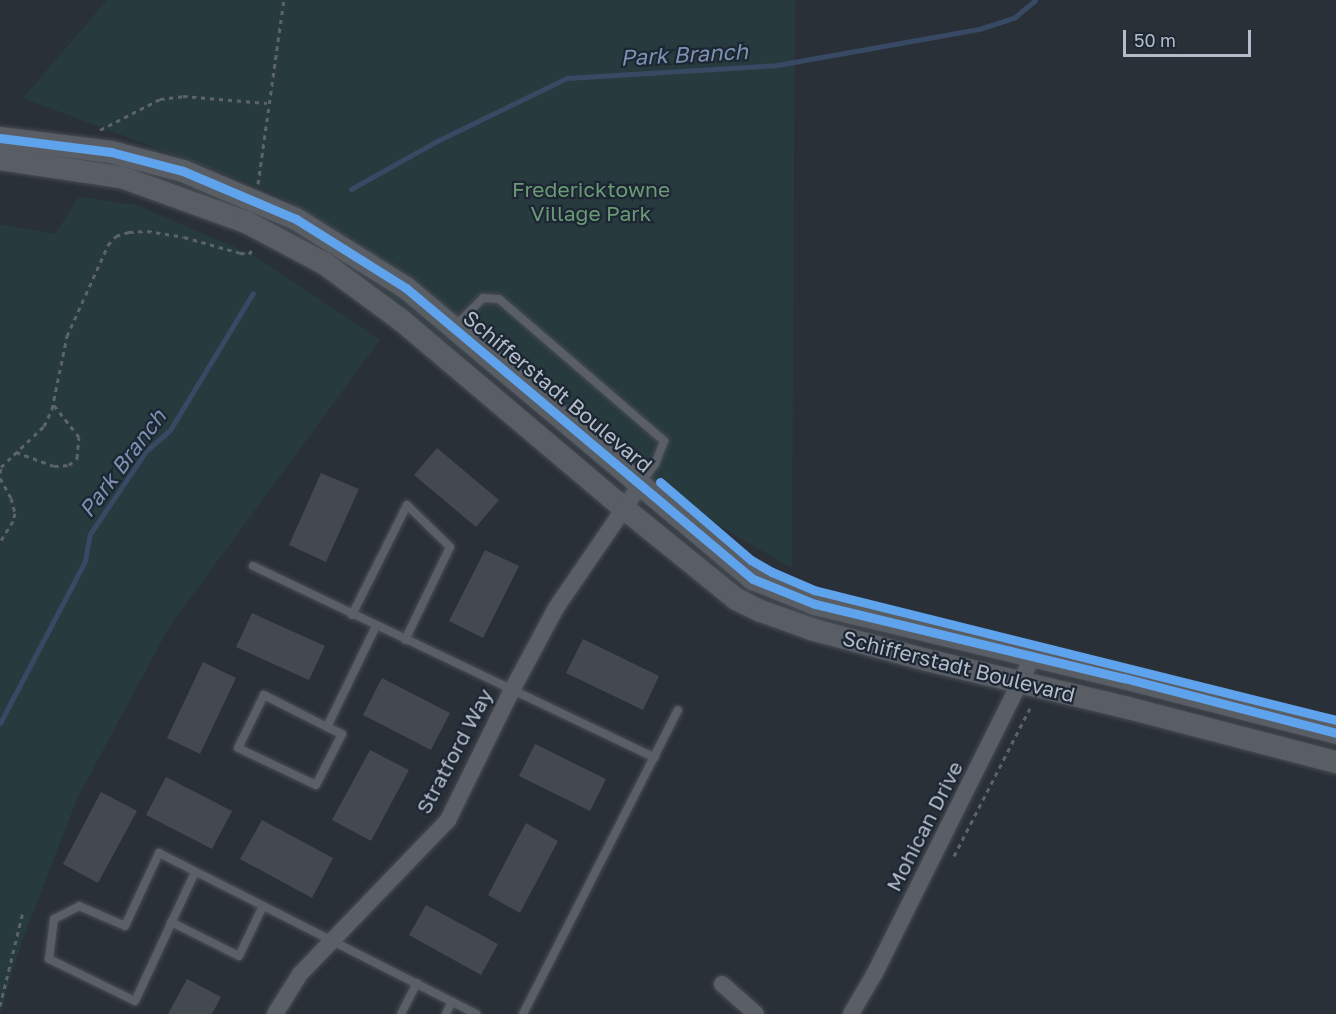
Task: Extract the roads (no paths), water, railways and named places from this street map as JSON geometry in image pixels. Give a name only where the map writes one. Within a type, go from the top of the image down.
[{"type":"main road","name":"Schifferstadt Boulevard","points":[[0,138],[111,152],[183,171],[296,219],[406,288],[753,579],[815,604],[1033,656],[1336,733]]},
{"type":"main road","name":"Schifferstadt Boulevard","points":[[0,159],[121,177],[246,222],[325,264],[401,320],[625,509],[736,599],[761,611],[814,630],[1336,762]]},
{"type":"street","name":"Stratford Way","points":[[275,1014],[300,974],[448,820],[511,692],[556,608],[641,484]]},
{"type":"street","name":"Mohican Drive","points":[[851,1014],[875,973],[1033,656]]},
{"type":"street","points":[[722,984],[756,1014]]},
{"type":"lane","points":[[453,327],[483,298],[499,299],[664,441],[655,464],[641,484]]},
{"type":"lane","points":[[352,615],[407,505],[450,547],[405,640]]},
{"type":"lane","points":[[253,566],[511,692],[655,758]]},
{"type":"lane","points":[[327,727],[376,626]]},
{"type":"lane","points":[[264,695],[327,727],[342,734],[316,784],[238,748],[264,695]]},
{"type":"lane","points":[[524,1014],[678,710]]},
{"type":"lane","points":[[195,872],[135,1001],[49,959],[54,919],[79,906],[125,926],[159,853],[477,1014]]},
{"type":"lane","points":[[171,922],[239,956],[263,906]]},
{"type":"lane","points":[[402,1014],[417,983]]},
{"type":"lane","points":[[446,1014],[452,1001]]},
{"type":"waterway","name":"Park Branch","points":[[351,189],[435,142],[567,78],[777,65],[979,29],[1015,17],[1035,0]]},
{"type":"waterway","name":"Park Branch","points":[[0,723],[85,561],[90,534],[146,451],[170,430],[253,293]]},
{"type":"park label","name":"Fredericktowne Village Park","points":[[591,201]]}]
